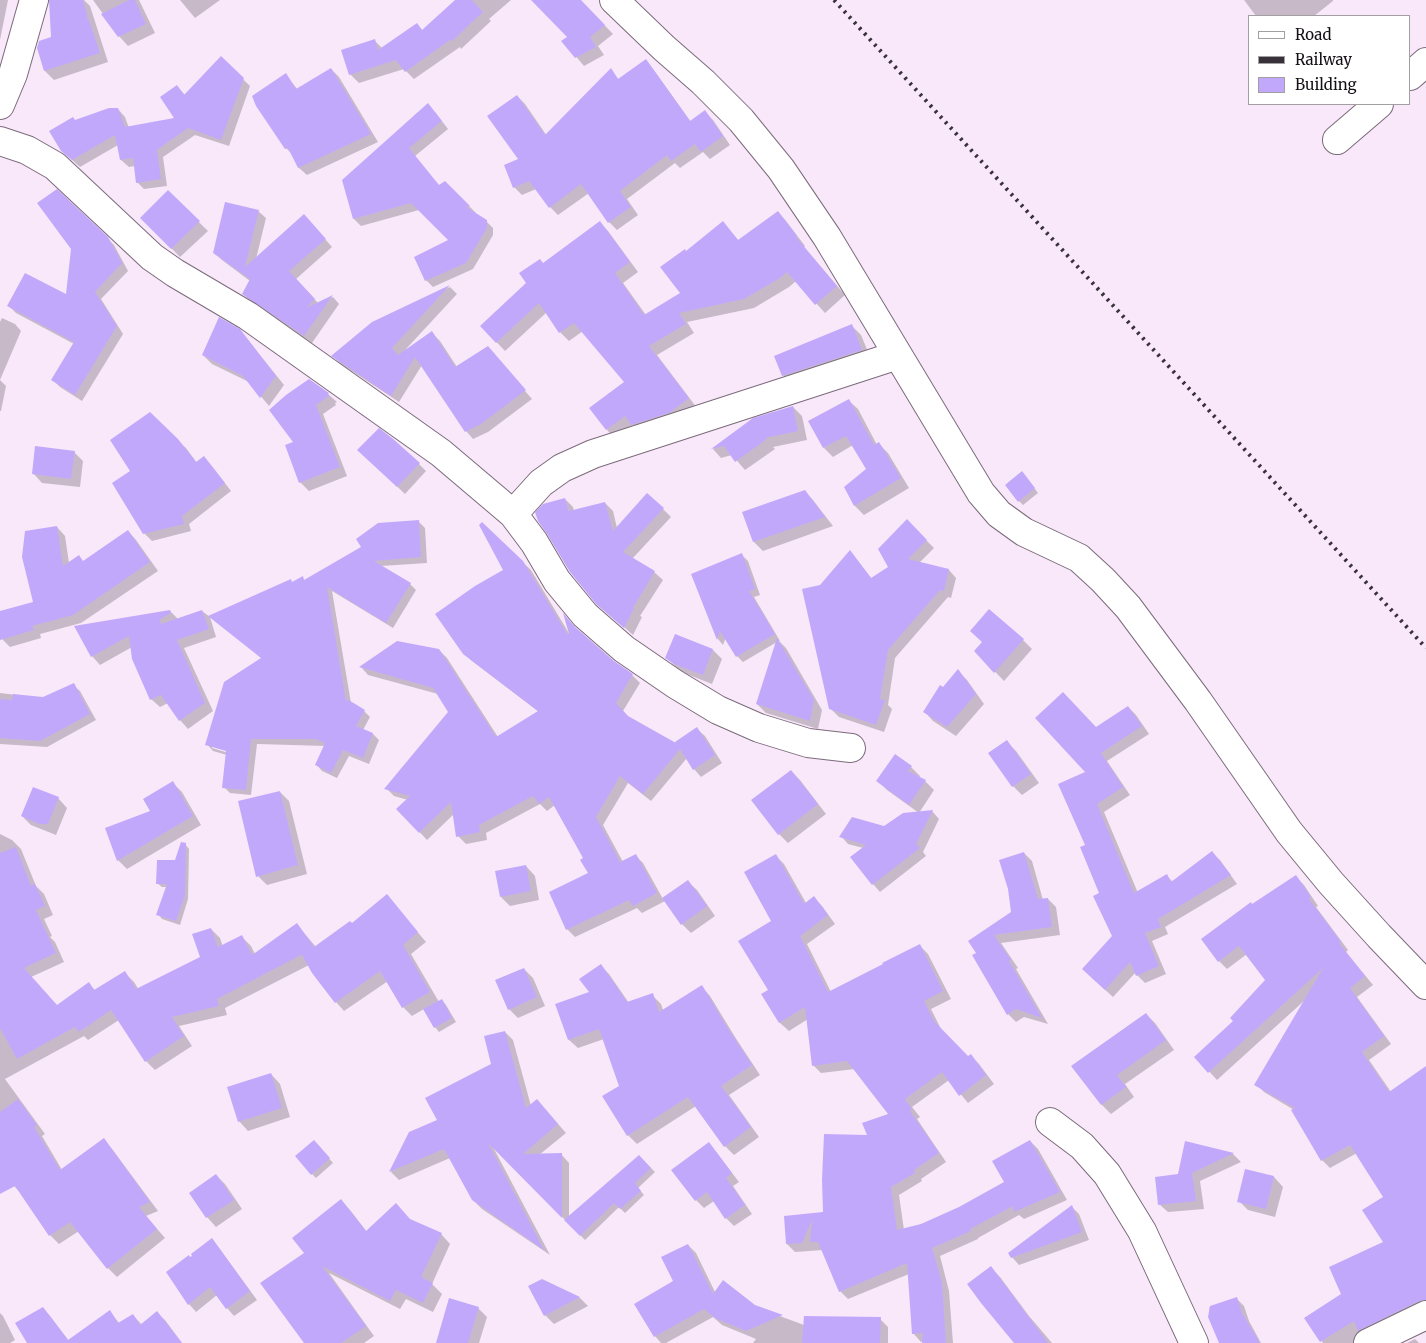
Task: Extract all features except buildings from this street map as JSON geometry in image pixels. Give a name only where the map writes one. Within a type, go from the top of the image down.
[{"type":"street","points":[[0,105],[13,74],[34,0]]},
{"type":"street","points":[[614,0],[735,113],[781,169],[827,237],[982,493],[999,514],[1024,532],[1079,558],[1128,607],[1198,701],[1289,832],[1355,910],[1426,985]]},
{"type":"street","points":[[1411,75],[1426,62]]},
{"type":"street","points":[[1337,140],[1378,105]]},
{"type":"street","points":[[0,141],[27,150],[55,166],[152,257],[175,273],[248,316],[441,453],[513,514],[534,542],[557,581],[586,615],[638,659],[718,710],[759,728],[808,743],[852,748]]},
{"type":"street","points":[[513,514],[541,483],[562,468],[593,454],[898,355]]},
{"type":"street","points":[[1050,1122],[1082,1146],[1107,1174],[1142,1231],[1194,1343]]},
{"type":"street","points":[[1368,1343],[1426,1315]]},
{"type":"railway","points":[[834,0],[1426,648]]}]
